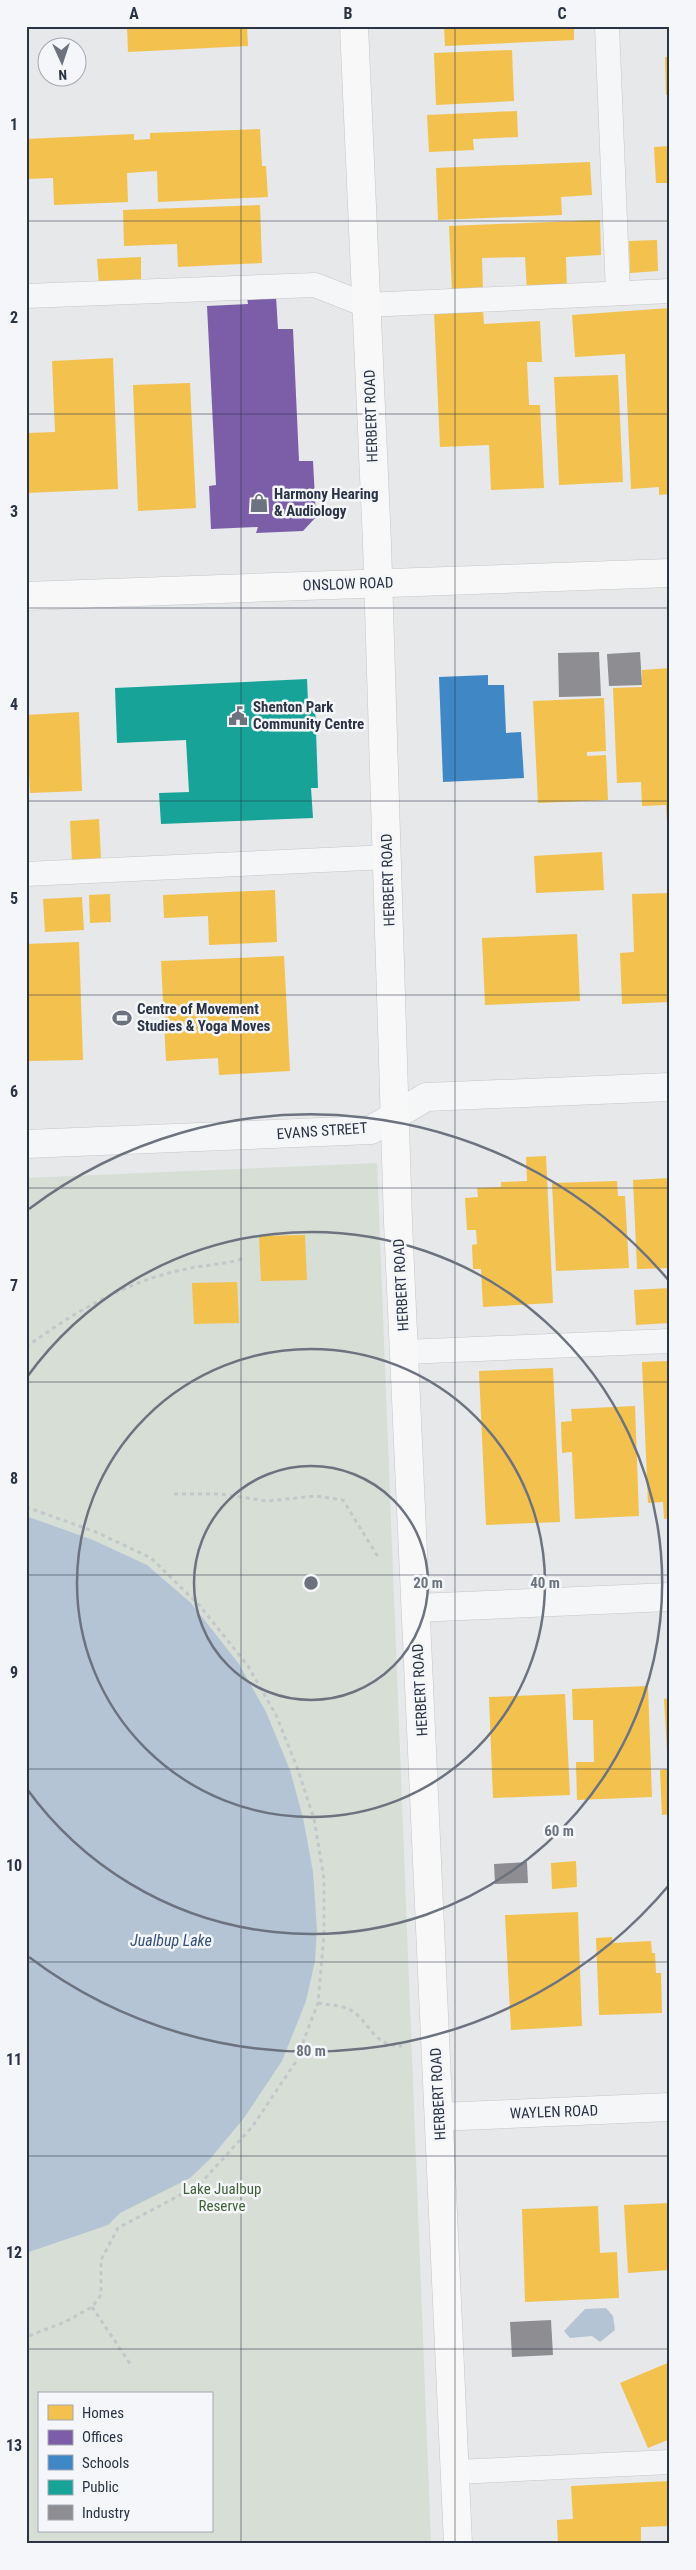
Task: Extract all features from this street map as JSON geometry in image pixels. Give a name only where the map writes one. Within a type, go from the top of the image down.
[{"type":"street","name":"HERBERT ROAD","points":[[354,26],[378,584],[398,1222],[458,2544]]},
{"type":"street","name":"ONSLOW ROAD","points":[[26,596],[670,573]]},
{"type":"street","name":"EVANS STREET","points":[[26,1144],[371,1130],[426,1097],[670,1087]]},
{"type":"street","points":[[416,1608],[670,1597]]},
{"type":"street","name":"WAYLEN ROAD","points":[[439,2117],[670,2107]]},
{"type":"lane","points":[[607,26],[618,293]]},
{"type":"lane","points":[[26,296],[315,285],[366,305],[670,291]]},
{"type":"lane","points":[[26,874],[388,857]]},
{"type":"lane","points":[[404,1352],[670,1340]]},
{"type":"lane","points":[[455,2472],[670,2462]]},
{"type":"path","points":[[26,1347],[70,1316],[130,1286],[181,1270],[229,1263],[245,1258]]},
{"type":"path","points":[[174,1494],[220,1494],[267,1501],[316,1496],[343,1500],[380,1560],[386,1559]]},
{"type":"path","points":[[26,1507],[96,1532],[151,1558],[200,1606],[248,1666],[276,1714],[297,1767],[314,1819],[324,1879],[324,1935],[318,2004],[295,2063],[252,2126],[199,2184],[118,2228],[101,2260],[100,2295],[92,2307],[65,2322],[26,2337]]},
{"type":"path","points":[[318,2004],[348,2008],[367,2026],[376,2039],[386,2044],[399,2046],[436,2044]]},
{"type":"path","points":[[92,2307],[131,2365]]},
{"type":"green space","name":"Lake Jualbup Reserve","points":[[377,1163],[431,2544],[26,2544],[26,1178]]},
{"type":"water","name":"Jualbup Lake","points":[[26,1516],[93,1540],[147,1565],[191,1603],[239,1664],[266,1712],[290,1770],[303,1818],[313,1872],[317,1930],[315,1961],[306,2001],[282,2061],[244,2118],[210,2159],[190,2178],[120,2213],[108,2225],[26,2253]]},
{"type":"water","points":[[606,2308],[613,2316],[615,2330],[600,2342],[592,2336],[570,2338],[564,2331],[585,2309]]},
{"type":"building: Homes","points":[[127,26],[247,26],[248,46],[128,52]]},
{"type":"building: Homes","points":[[444,26],[574,26],[574,40],[445,46]]},
{"type":"building: Homes","points":[[512,50],[514,101],[436,105],[434,53]]},
{"type":"building: Homes","points":[[665,57],[670,57],[670,94],[666,95]]},
{"type":"building: Homes","points":[[517,111],[518,137],[473,139],[474,150],[429,152],[427,115]]},
{"type":"building: Homes","points":[[260,129],[262,166],[266,166],[268,197],[158,202],[157,171],[127,173],[128,202],[54,205],[53,178],[26,179],[26,139],[134,134],[134,140],[150,139],[150,133]]},
{"type":"building: Homes","points":[[670,146],[670,183],[656,183],[654,147]]},
{"type":"building: Homes","points":[[590,162],[592,195],[561,197],[562,215],[438,220],[436,168]]},
{"type":"building: Homes","points":[[260,205],[262,263],[178,267],[177,244],[124,246],[123,210]]},
{"type":"building: Homes","points":[[600,220],[601,255],[566,257],[567,290],[527,291],[525,257],[482,258],[483,289],[452,291],[449,226]]},
{"type":"building: Homes","points":[[657,240],[658,271],[630,273],[629,241]]},
{"type":"building: Homes","points":[[141,257],[141,283],[99,285],[97,259]]},
{"type":"building: Homes","points":[[670,308],[670,494],[659,495],[659,487],[631,489],[625,354],[575,357],[572,315]]},
{"type":"building: Homes","points":[[483,309],[484,324],[540,321],[542,362],[527,362],[529,405],[540,405],[544,488],[491,490],[489,445],[440,447],[434,311]]},
{"type":"building: Homes","points":[[113,358],[118,489],[26,493],[26,433],[55,432],[52,361]]},
{"type":"building: Homes","points":[[618,375],[623,482],[559,485],[554,377]]},
{"type":"building: Homes","points":[[190,383],[196,508],[138,511],[133,385]]},
{"type":"building: Homes","points":[[670,668],[670,823],[667,823],[666,805],[642,806],[641,782],[617,783],[613,688],[642,687],[642,670]]},
{"type":"building: Homes","points":[[604,698],[606,751],[587,752],[587,756],[606,755],[608,800],[538,803],[533,701]]},
{"type":"building: Homes","points":[[79,712],[82,791],[30,793],[26,715]]},
{"type":"building: Homes","points":[[99,819],[101,859],[72,861],[70,821]]},
{"type":"building: Homes","points":[[602,852],[604,890],[536,893],[534,856]]},
{"type":"building: Homes","points":[[275,890],[277,942],[209,945],[208,916],[164,918],[163,895]]},
{"type":"building: Homes","points":[[670,893],[670,1002],[622,1004],[620,953],[634,952],[632,894]]},
{"type":"building: Homes","points":[[110,894],[111,922],[90,923],[89,895]]},
{"type":"building: Homes","points":[[82,897],[84,930],[45,932],[43,899]]},
{"type":"building: Homes","points":[[577,934],[580,1001],[485,1005],[482,938]]},
{"type":"building: Homes","points":[[79,942],[83,1060],[26,1061],[26,944]]},
{"type":"building: Homes","points":[[284,956],[290,1071],[219,1075],[218,1058],[166,1061],[161,961]]},
{"type":"building: Homes","points":[[546,1156],[553,1303],[483,1307],[481,1269],[473,1269],[472,1245],[477,1244],[476,1230],[467,1230],[465,1198],[478,1197],[477,1188],[501,1187],[501,1182],[527,1181],[526,1157]]},
{"type":"building: Homes","points":[[670,1178],[670,1268],[637,1269],[633,1180]]},
{"type":"building: Homes","points":[[617,1181],[618,1196],[625,1196],[629,1268],[556,1271],[552,1183]]},
{"type":"building: Homes","points":[[305,1235],[307,1280],[261,1281],[259,1236]]},
{"type":"building: Homes","points":[[237,1282],[239,1323],[194,1324],[192,1283]]},
{"type":"building: Homes","points":[[670,1288],[670,1323],[636,1325],[634,1290]]},
{"type":"building: Homes","points":[[670,1361],[670,1518],[664,1519],[663,1502],[648,1503],[642,1362]]},
{"type":"building: Homes","points":[[553,1368],[560,1522],[486,1525],[479,1371]]},
{"type":"building: Homes","points":[[635,1406],[639,1516],[575,1519],[572,1452],[562,1453],[561,1422],[572,1421],[571,1409]]},
{"type":"building: Homes","points":[[648,1686],[652,1797],[577,1800],[576,1762],[594,1762],[593,1720],[573,1720],[572,1689]]},
{"type":"building: Homes","points":[[565,1694],[570,1795],[493,1798],[489,1697]]},
{"type":"building: Homes","points":[[670,1698],[670,1814],[662,1815],[660,1770],[668,1769],[664,1699]]},
{"type":"building: Homes","points":[[576,1861],[577,1887],[552,1889],[551,1863]]},
{"type":"building: Homes","points":[[578,1912],[582,2026],[511,2030],[505,1915]]},
{"type":"building: Homes","points":[[612,1937],[612,1943],[651,1941],[652,1953],[655,1953],[656,1973],[661,1973],[662,2013],[599,2015],[596,1938]]},
{"type":"building: Homes","points":[[670,2203],[670,2270],[628,2273],[624,2205]]},
{"type":"building: Homes","points":[[598,2206],[600,2253],[617,2252],[619,2298],[525,2302],[522,2209]]},
{"type":"building: Homes","points":[[670,2362],[670,2439],[648,2448],[620,2383]]},
{"type":"building: Homes","points":[[670,2481],[670,2526],[641,2527],[641,2544],[558,2544],[557,2520],[573,2519],[571,2486]]},
{"type":"building: Offices","points":[[276,296],[278,329],[293,329],[299,461],[313,461],[316,517],[303,531],[256,533],[258,527],[211,529],[209,486],[216,485],[207,306],[248,304],[247,298]]},
{"type":"building: Schools","points":[[488,675],[488,685],[504,685],[506,733],[521,732],[524,778],[443,782],[439,677]]},
{"type":"building: Public","points":[[307,679],[308,702],[315,702],[318,788],[311,788],[313,818],[161,824],[159,793],[189,792],[186,740],[117,743],[115,688]]},
{"type":"building: Industry","points":[[599,652],[601,696],[559,697],[558,653]]},
{"type":"building: Industry","points":[[640,652],[642,685],[609,686],[607,654]]},
{"type":"building: Industry","points":[[527,1862],[528,1883],[495,1884],[494,1864]]},
{"type":"building: Industry","points":[[551,2320],[553,2355],[512,2357],[510,2322]]},
{"type":"place","name":"Harmony Hearing & Audiology","points":[[259,503]]},
{"type":"place","name":"Shenton Park Community Centre","points":[[238,716]]},
{"type":"place","name":"Centre of Movement Studies & Yoga Moves","points":[[122,1018]]}]
